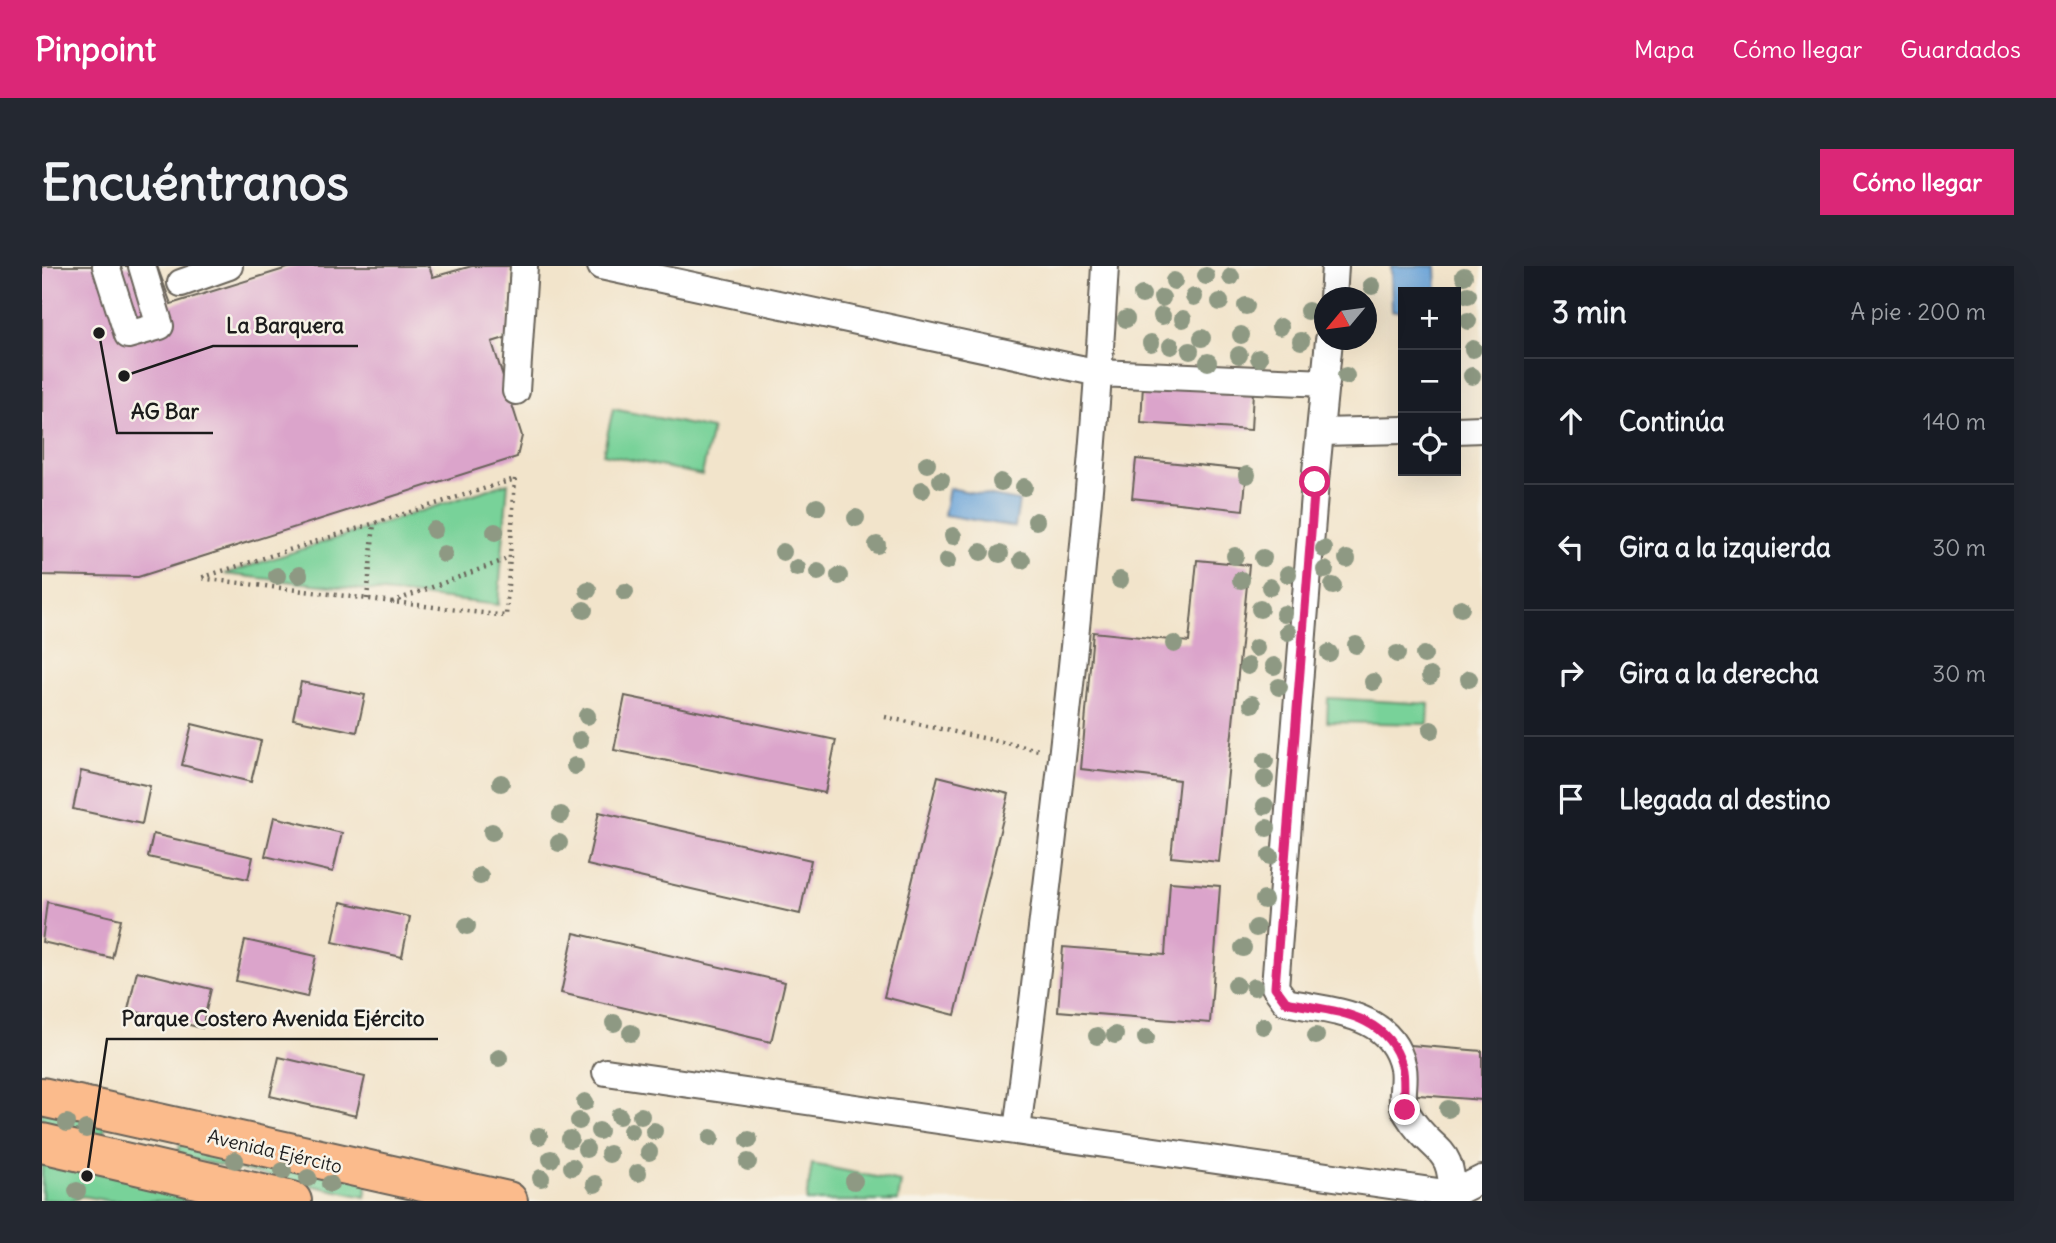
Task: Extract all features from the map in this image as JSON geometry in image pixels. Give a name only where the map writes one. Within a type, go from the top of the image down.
[{"type":"highway","name":"Avenida Ejército","points":[[42,1097],[405,1190],[508,1201]]},
{"type":"highway","points":[[133,1165],[144,1121]]},
{"type":"highway","points":[[42,1143],[292,1201]]},
{"type":"lane","points":[[106,266],[128,335],[160,326],[142,266]]},
{"type":"lane","points":[[181,283],[229,266]]},
{"type":"lane","points":[[516,391],[524,266]]},
{"type":"lane","points":[[601,266],[1099,373],[1326,383]]},
{"type":"lane","points":[[1017,1131],[1064,756],[1099,373],[1105,266]]},
{"type":"lane","points":[[1334,287],[1335,266]]},
{"type":"lane","points":[[1328,350],[1315,482],[1275,987],[1286,1002],[1352,1014],[1373,1024],[1390,1040],[1404,1069],[1405,1110],[1451,1166],[1452,1198]]},
{"type":"lane","points":[[1461,430],[1482,429]]},
{"type":"lane","points":[[1321,432],[1398,430]]},
{"type":"lane","points":[[606,1072],[1017,1131],[1452,1198],[1482,1179]]},
{"type":"path","points":[[515,479],[506,617],[200,578],[374,523],[515,479]]},
{"type":"path","points":[[367,599],[374,523]]},
{"type":"path","points":[[391,602],[510,558]]},
{"type":"path","points":[[885,717],[1064,756]]},
{"type":"green space","points":[[613,409],[712,429],[702,475],[603,454]]},
{"type":"green space","points":[[508,483],[498,605],[225,574]]},
{"type":"green space","points":[[1328,698],[1429,704],[1428,724],[1327,722]]},
{"type":"green space","points":[[42,1110],[106,1124],[101,1142],[42,1129]]},
{"type":"green space","points":[[181,1141],[368,1182],[365,1197],[177,1156]]},
{"type":"green space","points":[[42,1156],[243,1201],[110,1201],[81,1196],[71,1201],[42,1200]]},
{"type":"green space","points":[[812,1164],[901,1182],[898,1201],[806,1201]]},
{"type":"water","points":[[1391,266],[1436,266],[1437,287],[1398,287],[1398,311],[1392,311]]},
{"type":"water","points":[[949,488],[1019,501],[1015,527],[944,515]]},
{"type":"building","points":[[42,266],[157,266],[171,304],[294,266],[429,266],[433,277],[472,266],[510,266],[508,337],[492,342],[522,436],[517,457],[138,577],[42,575]]},
{"type":"building","points":[[1143,384],[1253,391],[1251,430],[1141,423]]},
{"type":"building","points":[[1136,459],[1247,470],[1243,510],[1132,498]]},
{"type":"building","points":[[1197,560],[1249,565],[1219,862],[1171,857],[1179,780],[1081,769],[1093,632],[1189,642]]},
{"type":"building","points":[[301,682],[365,695],[357,732],[293,719]]},
{"type":"building","points":[[625,696],[836,740],[825,793],[614,750]]},
{"type":"building","points":[[192,724],[261,741],[251,782],[182,765]]},
{"type":"building","points":[[81,771],[150,786],[142,824],[73,809]]},
{"type":"building","points":[[938,776],[1009,794],[955,1015],[884,997]]},
{"type":"building","points":[[599,812],[811,860],[800,914],[587,865]]},
{"type":"building","points":[[274,817],[342,833],[333,872],[265,856]]},
{"type":"building","points":[[153,834],[253,857],[248,879],[148,857]]},
{"type":"building","points":[[1170,882],[1220,886],[1210,1023],[1058,1011],[1063,947],[1165,955]]},
{"type":"building","points":[[47,902],[121,919],[112,958],[42,942]]},
{"type":"building","points":[[341,902],[410,917],[402,957],[333,942]]},
{"type":"building","points":[[574,933],[785,982],[771,1042],[561,993]]},
{"type":"building","points":[[245,940],[316,956],[307,997],[236,981]]},
{"type":"building","points":[[137,971],[211,989],[202,1028],[128,1010]]},
{"type":"building","points":[[1410,1045],[1482,1051],[1482,1100],[1406,1094]]},
{"type":"building","points":[[279,1057],[365,1077],[356,1116],[270,1096]]},
{"type":"place","name":"AG Bar","points":[[99,333]]},
{"type":"place","name":"La Barquera","points":[[124,376]]},
{"type":"place","name":"Parque Costero Avenida Ejército","points":[[87,1176]]},
{"type":"route","points":[[1315,482],[1275,987],[1280,998],[1286,1002],[1352,1014],[1379,1029],[1390,1040],[1404,1069],[1405,1110]]}]
